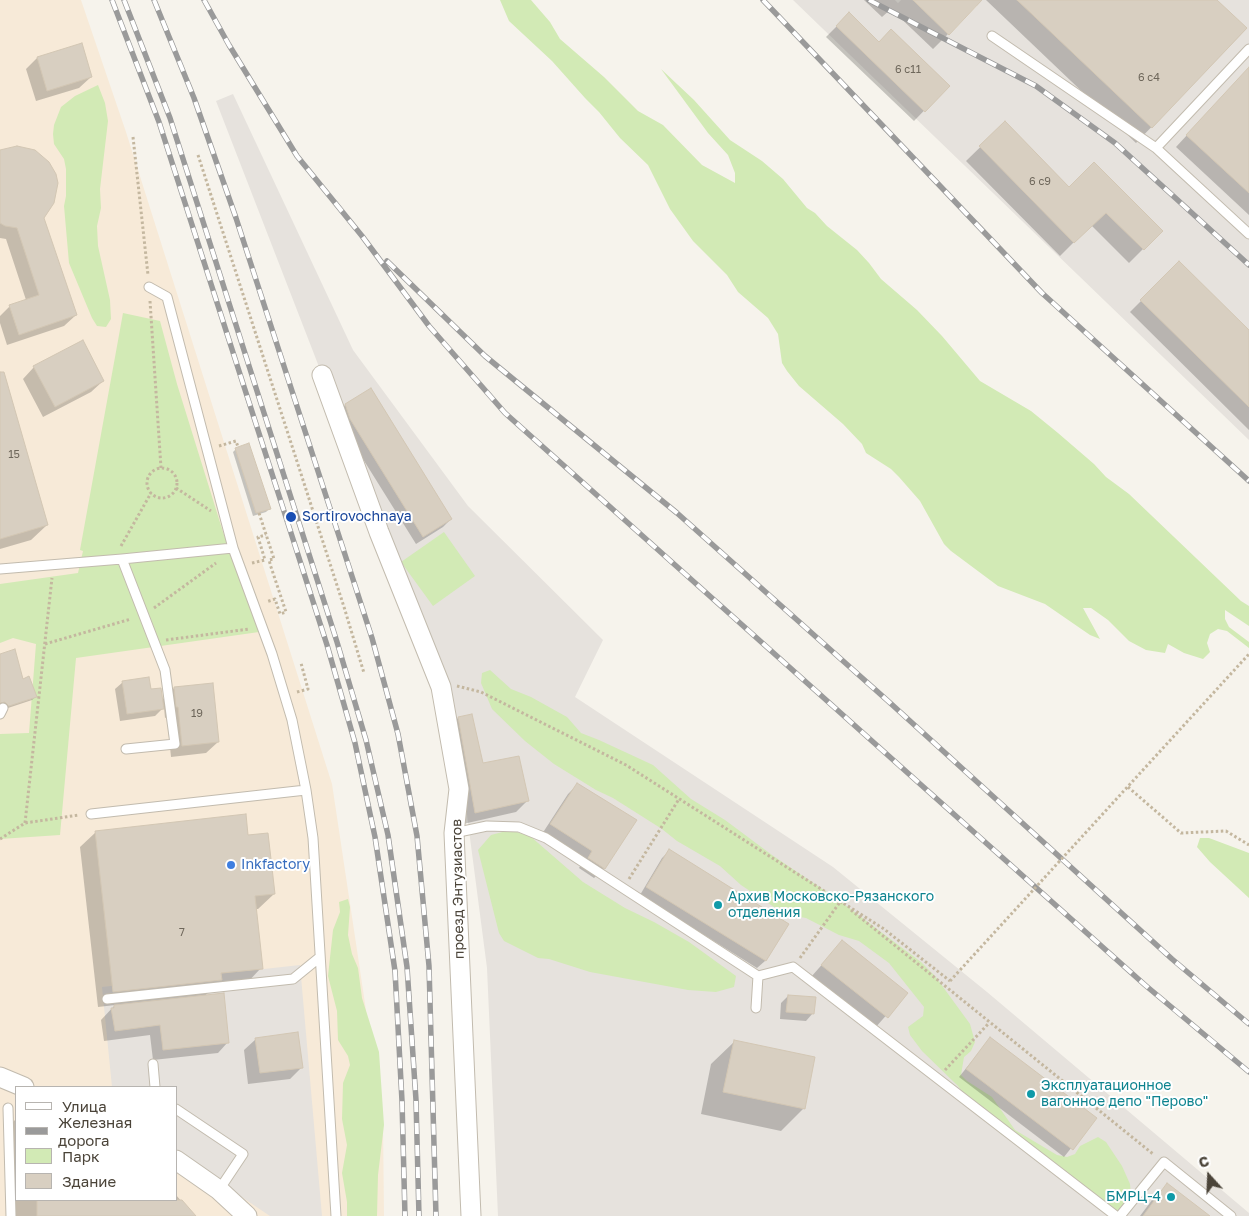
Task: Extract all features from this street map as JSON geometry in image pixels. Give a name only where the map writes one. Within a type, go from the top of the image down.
[{"type":"street","name":"проезд Энтузиастов","points":[[322,375],[379,532],[441,687],[459,789],[454,832],[471,1216]]},
{"type":"street","points":[[0,1077],[22,1086]]},
{"type":"street","points":[[178,1161],[219,1190],[247,1216]]},
{"type":"lane","points":[[992,36],[1156,148],[1249,234]]},
{"type":"lane","points":[[1156,148],[1249,49]]},
{"type":"lane","points":[[149,287],[167,297],[233,548],[272,654],[292,720],[306,790],[313,838],[336,1216]]},
{"type":"lane","points":[[0,569],[233,548]]},
{"type":"lane","points":[[118,559],[165,670],[175,744],[126,749]]},
{"type":"lane","points":[[91,814],[306,790]]},
{"type":"lane","points":[[454,832],[488,826],[519,827],[546,838],[758,976],[793,967],[1116,1216]]},
{"type":"lane","points":[[107,999],[292,978],[320,957]]},
{"type":"lane","points":[[756,1008],[758,976]]},
{"type":"lane","points":[[153,1064],[155,1086]]},
{"type":"lane","points":[[8,1108],[12,1216]]},
{"type":"lane","points":[[178,1110],[243,1154],[219,1190]]},
{"type":"lane","points":[[1120,1216],[1164,1162],[1231,1216]]},
{"type":"path","points":[[133,137],[149,287],[160,468]]},
{"type":"path","points":[[198,155],[364,672]]},
{"type":"path","points":[[223,445],[236,441],[238,447]]},
{"type":"path","points":[[160,468],[170,470],[176,478],[176,488],[169,496],[159,497],[151,493],[147,484],[149,475],[160,468]]},
{"type":"path","points":[[176,488],[226,522]]},
{"type":"path","points":[[118,559],[151,493]]},
{"type":"path","points":[[259,513],[274,559],[269,560],[286,612]]},
{"type":"path","points":[[265,560],[258,537],[266,535]]},
{"type":"path","points":[[45,644],[143,616],[228,554],[233,548]]},
{"type":"path","points":[[24,823],[53,564]]},
{"type":"path","points":[[153,642],[262,628]]},
{"type":"path","points":[[441,687],[453,685],[481,692],[626,765],[884,929],[950,981],[1249,654]]},
{"type":"path","points":[[301,663],[308,689]]},
{"type":"path","points":[[1128,787],[1182,833],[1226,831],[1249,845]]},
{"type":"path","points":[[623,888],[679,799]]},
{"type":"path","points":[[0,839],[24,823],[91,814]]},
{"type":"path","points":[[793,967],[840,902]]},
{"type":"path","points":[[840,902],[1164,1162]]},
{"type":"path","points":[[938,1079],[989,1023]]},
{"type":"shaded area","points":[[0,0],[81,0],[126,132],[332,784],[383,1123],[384,1216],[0,1216]]},
{"type":"shaded area","points":[[793,0],[895,0],[898,3],[901,0],[913,0],[949,35],[977,6],[971,0],[1249,0],[1249,440]]},
{"type":"shaded area","points":[[233,94],[353,350],[468,506],[603,640],[575,697],[833,867],[987,992],[1249,1213],[1249,1216],[498,1216],[487,968],[464,792],[445,692],[216,101]]},
{"type":"shaded area","points":[[300,965],[322,1216],[270,1216],[178,1154],[178,1086],[112,1086],[102,987]]},
{"type":"green space","points":[[500,0],[531,0],[550,22],[560,39],[604,77],[638,111],[663,125],[702,165],[735,183],[735,173],[728,155],[708,133],[661,69],[694,100],[730,140],[762,161],[783,179],[807,208],[857,250],[881,279],[917,310],[942,336],[980,381],[1031,411],[1058,433],[1106,477],[1129,494],[1241,601],[1249,606],[1249,626],[1225,610],[1225,619],[1229,627],[1249,642],[1249,648],[1227,631],[1218,629],[1210,634],[1207,643],[1210,652],[1203,659],[1184,653],[1168,644],[1165,653],[1146,650],[1129,641],[1108,620],[1091,608],[1083,608],[1100,639],[1090,635],[1045,604],[998,586],[951,551],[944,544],[920,501],[899,477],[891,469],[866,453],[862,444],[843,424],[799,386],[782,363],[778,334],[768,318],[738,292],[727,275],[693,241],[670,209],[648,165],[620,138],[552,61],[509,21]]},
{"type":"green space","points":[[98,85],[105,103],[108,121],[100,189],[101,208],[97,226],[98,246],[110,300],[111,319],[106,327],[97,326],[92,318],[69,263],[64,206],[66,169],[64,159],[54,144],[53,134],[54,125],[61,107],[75,96]]},
{"type":"green space","points":[[123,313],[160,321],[177,384],[223,532],[259,632],[76,658],[60,835],[0,839],[0,734],[29,733],[36,644],[13,638],[0,643],[0,584],[78,573],[83,551],[80,550]]},
{"type":"green space","points":[[444,532],[475,576],[433,606],[401,562]]},
{"type":"green space","points":[[490,670],[511,689],[531,697],[567,717],[581,733],[653,765],[691,799],[725,820],[772,855],[837,899],[921,962],[935,976],[970,1024],[975,1042],[971,1051],[964,1057],[961,1075],[992,1097],[1015,1130],[1057,1155],[1067,1157],[1075,1154],[1080,1146],[1098,1137],[1106,1142],[1122,1166],[1130,1184],[1131,1194],[1129,1203],[1123,1210],[1114,1214],[1089,1201],[1039,1159],[1001,1134],[969,1101],[958,1086],[922,1051],[910,1035],[908,1027],[923,1016],[924,1007],[889,963],[859,941],[839,935],[806,918],[788,915],[780,911],[741,885],[720,866],[677,841],[662,829],[613,798],[596,790],[554,764],[525,741],[492,709],[481,683],[482,673]]},
{"type":"green space","points":[[510,830],[530,836],[583,882],[625,908],[689,942],[736,976],[734,987],[716,992],[688,990],[590,972],[549,959],[538,958],[504,941],[499,933],[478,850],[491,835]]},
{"type":"green space","points":[[1200,838],[1209,838],[1249,853],[1249,898],[1210,862],[1197,847]]},
{"type":"green space","points":[[348,899],[350,907],[348,935],[352,954],[358,968],[362,998],[379,1052],[384,1125],[378,1175],[377,1216],[347,1216],[347,1202],[342,1173],[347,1145],[342,1119],[343,1083],[350,1065],[348,1056],[338,1040],[337,1011],[328,976],[333,930],[340,912],[339,902]]},
{"type":"building","points":[[913,0],[982,0],[949,35]]},
{"type":"building","points":[[1017,0],[1217,0],[1247,28],[1152,128]]},
{"type":"building","points":[[849,12],[879,42],[891,29],[950,86],[925,112],[836,26]]},
{"type":"building","points":[[82,43],[92,77],[47,91],[37,57]]},
{"type":"building","points":[[1249,67],[1249,193],[1186,135]]},
{"type":"building","points":[[1005,121],[1069,187],[1094,162],[1163,231],[1144,250],[1106,213],[1074,243],[979,146]]},
{"type":"building","points":[[17,146],[35,150],[49,162],[56,174],[58,183],[54,203],[44,218],[77,315],[19,335],[9,305],[39,295],[17,228],[0,223],[0,150]]},
{"type":"building","points":[[1179,261],[1249,330],[1249,407],[1140,300]]},
{"type":"building","points":[[83,340],[104,381],[55,407],[33,366]]},
{"type":"building","points":[[0,372],[4,372],[48,525],[0,539]]},
{"type":"building","points":[[371,388],[452,519],[423,537],[350,419],[345,404]]},
{"type":"building","points":[[249,443],[271,509],[256,513],[235,448]]},
{"type":"building","points":[[15,649],[23,679],[29,676],[37,697],[9,706],[5,702],[0,703],[0,654]]},
{"type":"building","points":[[149,677],[151,689],[161,688],[164,709],[127,714],[122,681]]},
{"type":"building","points":[[213,683],[219,742],[182,746],[174,687]]},
{"type":"building","points":[[472,714],[483,763],[519,756],[529,801],[475,813],[458,717]]},
{"type":"building","points":[[577,783],[637,820],[605,869],[588,858],[592,851],[550,824]]},
{"type":"building","points":[[246,814],[248,835],[268,833],[275,894],[255,896],[263,969],[221,973],[222,980],[113,992],[95,831]]},
{"type":"building","name":"Архив Московско-Рязанского отделения","points":[[669,849],[789,924],[766,961],[646,887]]},
{"type":"building","points":[[842,940],[908,993],[888,1018],[821,965]]},
{"type":"building","points":[[224,993],[229,1043],[163,1050],[160,1025],[115,1031],[111,1008],[114,1008],[114,1005]]},
{"type":"building","points":[[788,995],[816,997],[814,1014],[786,1012]]},
{"type":"building","points":[[298,1032],[303,1068],[260,1073],[255,1038]]},
{"type":"building","name":"Эксплуатационное вагонное депо \"Перово\"","points":[[990,1037],[1097,1118],[1073,1150],[966,1069]]},
{"type":"building","points":[[734,1040],[815,1057],[805,1109],[723,1092]]},
{"type":"building","name":"БМРЦ-4","points":[[1167,1183],[1210,1216],[1143,1216]]},
{"type":"building","points":[[182,1200],[196,1216],[37,1216],[37,1201]]},
{"type":"railway","points":[[112,0],[159,122],[327,645],[355,743],[375,837],[395,971],[402,1101],[405,1216]]},
{"type":"railway","points":[[124,0],[170,118],[337,642],[366,740],[388,835],[407,967],[416,1100],[419,1216]]},
{"type":"railway","points":[[154,0],[194,98],[236,218],[372,638],[398,734],[417,836],[429,966],[436,1216]]},
{"type":"railway","points":[[204,0],[229,45],[297,156],[362,236],[429,326],[505,413],[1145,985],[1249,1072]]},
{"type":"railway","points":[[763,0],[1042,293],[1249,481]]},
{"type":"railway","points":[[869,0],[1036,86],[1115,143],[1249,265]]},
{"type":"railway","points":[[387,261],[485,356],[677,513],[888,701],[1172,959],[1249,1024]]},
{"type":"place","name":"Sortirovochnaya","points":[[291,517]]},
{"type":"place","name":"Inkfactory","points":[[231,865]]},
{"type":"place","name":"Архив Московско-Рязанского отделения","points":[[718,905]]},
{"type":"place","name":"Эксплуатационное вагонное депо \"Перово\"","points":[[1031,1094]]},
{"type":"place","name":"БМРЦ-4","points":[[1171,1197]]}]
